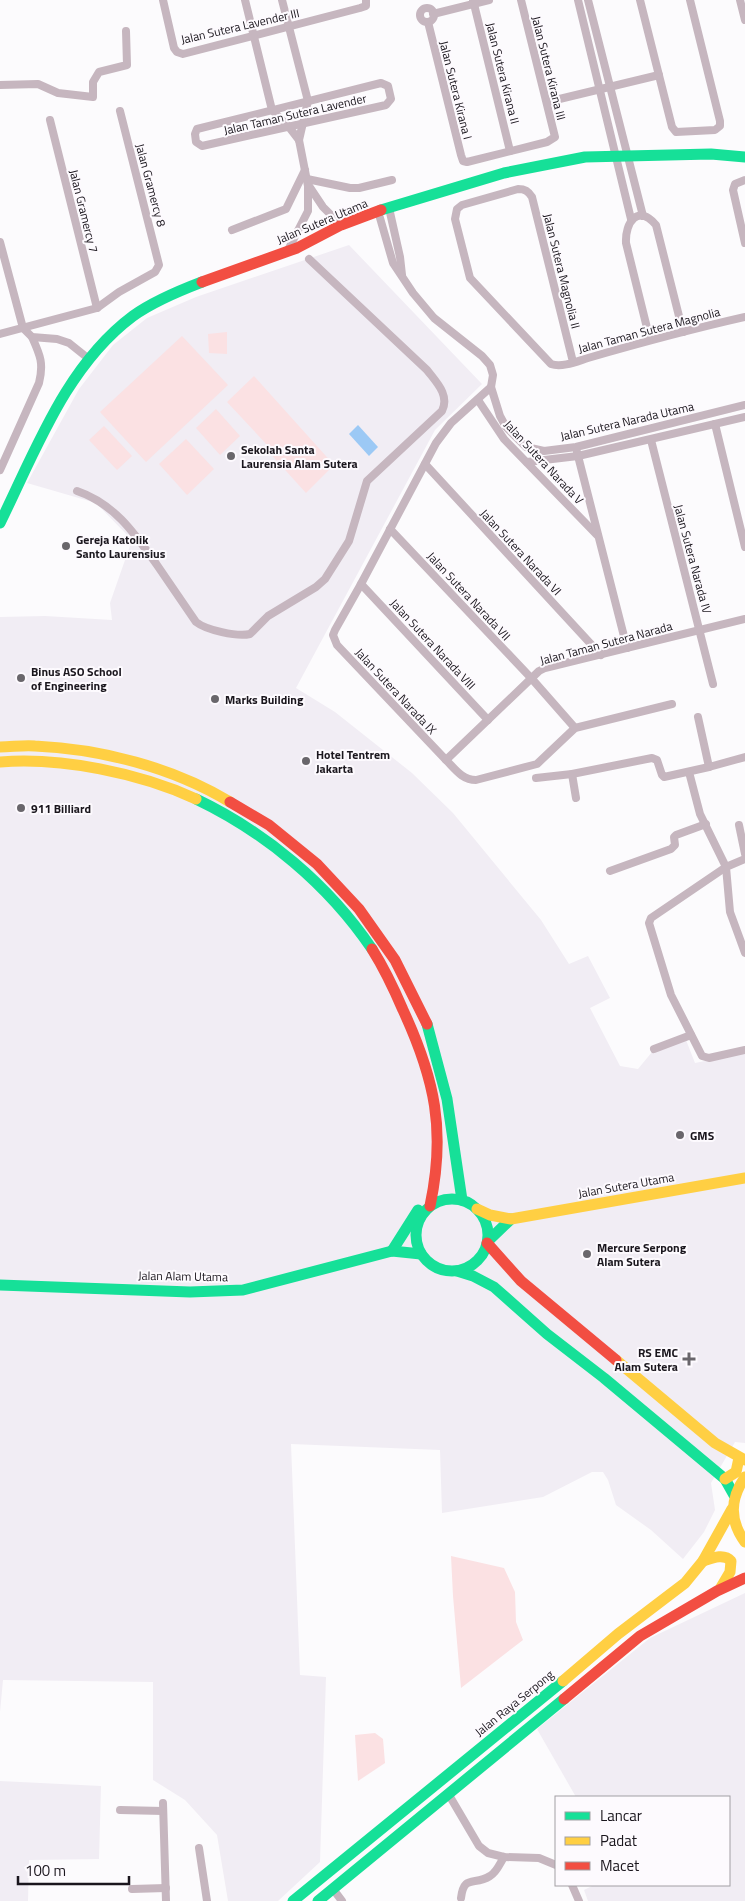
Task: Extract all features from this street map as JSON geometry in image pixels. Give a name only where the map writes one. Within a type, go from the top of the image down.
[{"type":"main road","name":"Jalan Sutera Utama","points":[[0,523],[62,396],[98,347],[134,315],[182,290],[238,268],[287,252],[341,225],[504,173],[585,157],[711,154],[745,157]]},
{"type":"main road","points":[[0,747],[40,746],[92,752],[131,760],[166,771],[198,784],[250,812],[286,836],[334,879],[362,911],[392,953],[425,1016],[440,1064],[448,1104],[462,1200]]},
{"type":"main road","points":[[0,762],[70,763],[158,785],[198,799],[235,819],[257,834],[316,883],[346,915],[370,946],[386,973],[423,1053],[433,1088],[440,1155],[430,1206]]},
{"type":"main road","name":"Jalan Sutera Utama","points":[[477,1209],[490,1215],[511,1219],[745,1178]]},
{"type":"main road","points":[[392,1251],[436,1182]]},
{"type":"main road","points":[[511,1219],[488,1242],[484,1253],[477,1262],[468,1268],[458,1271],[447,1271],[437,1268],[421,1254],[417,1244],[417,1228],[423,1213],[440,1200],[451,1198],[462,1200],[477,1209],[486,1224],[488,1242],[521,1281],[715,1443],[742,1459],[737,1472],[725,1479]]},
{"type":"main road","name":"Jalan Alam Utama","points":[[0,1285],[190,1292],[243,1290],[392,1251],[421,1254]]},
{"type":"main road","points":[[458,1271],[473,1276],[494,1287],[547,1334],[604,1378],[725,1479],[734,1495]]},
{"type":"main road","points":[[745,1477],[734,1495],[732,1509],[733,1523],[739,1536],[745,1542]]},
{"type":"main road","name":"Jalan Raya Serpong","points":[[293,1901],[556,1687],[624,1629],[685,1583],[703,1561],[732,1509]]},
{"type":"main road","points":[[703,1561],[719,1556],[730,1559],[732,1570],[720,1589]]},
{"type":"main road","points":[[318,1901],[640,1636],[720,1589],[745,1578]]},
{"type":"street","name":"Jalan Sutera Lavender III","points":[[162,0],[174,48],[177,52],[183,54],[289,27],[366,3]]},
{"type":"street","points":[[245,0],[272,110],[299,140],[307,178],[308,211],[287,252]]},
{"type":"street","points":[[282,0],[308,101],[299,140]]},
{"type":"street","points":[[423,0],[425,8]]},
{"type":"street","points":[[434,14],[473,2],[489,0]]},
{"type":"street","name":"Jalan Sutera Kirana III","points":[[510,151],[552,140],[555,137],[520,0]]},
{"type":"street","points":[[578,0],[600,89],[643,216]]},
{"type":"street","points":[[588,0],[610,87],[622,156],[631,219],[627,226],[626,243],[650,340]]},
{"type":"street","points":[[640,0],[672,127],[676,132],[715,130],[719,127],[720,121],[690,0]]},
{"type":"street","points":[[740,0],[745,20]]},
{"type":"street","name":"Jalan Sutera Kirana II","points":[[473,2],[510,151]]},
{"type":"street","points":[[425,8],[432,10],[434,14]]},
{"type":"street","points":[[425,8],[421,12],[421,18],[428,22],[433,19],[434,14]]},
{"type":"street","name":"Jalan Sutera Kirana I","points":[[428,22],[464,162],[510,151]]},
{"type":"street","points":[[0,85],[38,84],[58,93],[92,97],[93,82],[99,72],[127,65],[126,31]]},
{"type":"street","points":[[546,102],[659,75]]},
{"type":"street","name":"Jalan Taman Sutera Lavender","points":[[272,110],[197,130],[195,134],[196,142],[202,146],[303,124],[386,105],[391,99],[388,86],[380,83],[308,101]]},
{"type":"street","points":[[272,110],[308,101]]},
{"type":"street","name":"Jalan Gramercy 8","points":[[97,308],[119,292],[155,272],[159,265],[120,111]]},
{"type":"street","name":"Jalan Gramercy 7","points":[[50,120],[97,308]]},
{"type":"street","points":[[307,178],[350,188],[359,188],[392,180]]},
{"type":"street","points":[[307,178],[323,207],[341,225]]},
{"type":"street","points":[[232,230],[286,209],[307,178]]},
{"type":"street","points":[[745,180],[738,182],[733,187],[745,243]]},
{"type":"street","name":"Jalan Sutera Magnolia II","points":[[559,366],[551,364],[470,278],[455,219],[457,209],[524,189],[532,197],[573,362]]},
{"type":"street","name":"Jalan Sutera Narada Utama","points":[[384,210],[391,258],[412,293],[434,318],[486,361],[493,375],[491,387],[500,416],[506,428],[526,448],[544,451],[576,447],[745,405]]},
{"type":"street","points":[[631,219],[643,216],[651,219],[656,225],[684,332]]},
{"type":"street","points":[[0,242],[19,317],[23,328],[32,337],[41,358],[42,370],[39,383],[0,470]]},
{"type":"street","points":[[77,491],[98,500],[120,517],[134,533],[196,622],[205,627],[224,632],[250,634],[268,616],[320,584],[349,541],[367,481],[442,412],[445,402],[443,392],[427,370],[310,259]]},
{"type":"street","points":[[0,334],[97,308]]},
{"type":"street","name":"Jalan Taman Sutera Magnolia","points":[[559,366],[650,340],[745,317]]},
{"type":"street","points":[[32,337],[57,339],[69,343],[90,359]]},
{"type":"street","points":[[361,584],[443,432],[450,423],[491,387]]},
{"type":"street","name":"Jalan Sutera Narada V","points":[[478,400],[497,430],[598,536]]},
{"type":"street","name":"Jalan Sutera Narada Utama","points":[[527,462],[578,456],[745,417]]},
{"type":"street","points":[[715,424],[745,548]]},
{"type":"street","name":"Jalan Sutera Narada IV","points":[[651,440],[713,684]]},
{"type":"street","name":"Jalan Sutera Narada V","points":[[576,447],[627,648]]},
{"type":"street","name":"Jalan Sutera Narada VI","points":[[425,464],[601,655]]},
{"type":"street","name":"Jalan Sutera Narada VII","points":[[390,529],[532,679],[575,728]]},
{"type":"street","name":"Jalan Sutera Narada IX","points":[[361,584],[333,635],[337,645],[446,760],[468,780],[476,780],[530,767],[542,761],[575,728]]},
{"type":"street","name":"Jalan Sutera Narada VIII","points":[[361,584],[488,720]]},
{"type":"street","name":"Jalan Taman Sutera Narada","points":[[446,760],[545,668],[745,618]]},
{"type":"street","points":[[575,728],[672,704]]},
{"type":"street","points":[[698,717],[709,767]]},
{"type":"street","points":[[536,778],[572,774],[652,758],[657,760],[664,777],[745,757]]},
{"type":"street","points":[[689,772],[698,806],[726,867],[730,912],[745,954]]},
{"type":"street","points":[[572,774],[576,798]]},
{"type":"street","points":[[610,871],[671,849],[676,835],[706,824]]},
{"type":"street","points":[[739,825],[745,854]]},
{"type":"street","points":[[745,860],[726,867],[651,918],[648,923],[671,995],[702,1056],[708,1058],[745,1050]]},
{"type":"street","points":[[654,1049],[691,1035]]},
{"type":"street","points":[[449,1795],[479,1846],[488,1852],[504,1857],[539,1858],[555,1865]]},
{"type":"street","points":[[120,1810],[163,1807],[166,1901]]},
{"type":"street","points":[[199,1848],[207,1901]]},
{"type":"street","points":[[462,1898],[463,1887],[466,1884],[492,1875],[504,1857]]},
{"type":"street","points":[[572,1886],[578,1901]]},
{"type":"street","points":[[132,1889],[166,1888]]},
{"type":"street","points":[[333,1889],[342,1901]]},
{"type":"shaded area","points":[[349,245],[482,384],[435,430],[296,688],[335,712],[412,773],[453,813],[541,920],[569,964],[588,956],[610,998],[590,1008],[620,1066],[638,1069],[652,1052],[686,1040],[695,1063],[745,1053],[745,1443],[735,1442],[711,1483],[715,1510],[704,1532],[683,1559],[651,1530],[616,1505],[608,1480],[603,1472],[592,1472],[543,1497],[442,1513],[440,1450],[291,1444],[300,1675],[326,1677],[320,1862],[278,1901],[228,1901],[217,1835],[185,1800],[153,1780],[153,1682],[3,1680],[0,1712],[0,617],[45,616],[112,620],[110,603],[132,540],[96,503],[27,483],[79,389],[113,345],[147,318],[196,297]]},
{"type":"shaded area","points":[[227,332],[227,354],[209,353],[208,334]]},
{"type":"shaded area","points":[[182,336],[228,385],[146,462],[100,412]]},
{"type":"shaded area","points":[[254,376],[334,465],[306,493],[267,450],[269,447],[227,402]]},
{"type":"shaded area","points":[[216,409],[240,436],[220,455],[196,428]]},
{"type":"shaded area","points":[[104,426],[132,456],[117,470],[89,440]]},
{"type":"shaded area","points":[[186,439],[214,469],[187,495],[159,464]]},
{"type":"shaded area","points":[[451,1556],[504,1568],[515,1592],[516,1622],[523,1640],[461,1688],[453,1596]]},
{"type":"shaded area","points":[[745,1593],[745,1901],[588,1901],[584,1890],[592,1886],[730,1886],[730,1796],[575,1796],[537,1729],[650,1638]]},
{"type":"shaded area","points":[[375,1733],[383,1739],[385,1763],[358,1781],[355,1735]]},
{"type":"shaded area","points":[[0,1781],[101,1786],[99,1859],[29,1860],[28,1901],[0,1901]]},
{"type":"water","points":[[358,425],[378,447],[369,456],[349,434]]},
{"type":"traffic: fast","points":[[381,210],[504,173],[585,157],[711,154],[745,157]]},
{"type":"traffic: fast","points":[[0,523],[55,411],[89,359],[110,336],[140,311],[202,282]]},
{"type":"traffic: fast","points":[[196,799],[246,827],[293,862],[336,903],[372,949]]},
{"type":"traffic: fast","points":[[427,1024],[447,1099],[462,1200]]},
{"type":"traffic: fast","points":[[452,1199],[472,1205],[482,1215],[488,1235],[482,1255],[472,1265],[452,1271],[432,1265],[422,1255],[416,1235],[422,1215],[432,1205],[452,1199]]},
{"type":"traffic: fast","points":[[392,1251],[418,1210]]},
{"type":"traffic: fast","points":[[488,1241],[511,1219]]},
{"type":"traffic: fast","points":[[0,1285],[190,1292],[243,1290],[392,1251],[421,1254]]},
{"type":"traffic: fast","points":[[457,1271],[473,1276],[494,1287],[547,1334],[604,1378],[725,1479],[734,1495]]},
{"type":"traffic: fast","points":[[293,1901],[563,1681]]},
{"type":"traffic: fast","points":[[318,1901],[564,1699]]},
{"type":"traffic: slow","points":[[0,747],[31,746],[60,748],[85,751],[136,762],[184,779],[230,802]]},
{"type":"traffic: slow","points":[[0,762],[48,762],[100,769],[150,782],[196,799]]},
{"type":"traffic: slow","points":[[477,1209],[490,1215],[511,1219],[745,1178]]},
{"type":"traffic: slow","points":[[616,1360],[715,1443],[745,1460]]},
{"type":"traffic: slow","points":[[725,1479],[736,1472],[739,1458]]},
{"type":"traffic: slow","points":[[745,1477],[736,1493],[733,1510],[736,1526],[745,1542]]},
{"type":"traffic: slow","points":[[563,1681],[618,1634],[685,1583],[703,1561],[732,1509]]},
{"type":"traffic: slow","points":[[703,1561],[721,1557],[731,1561],[730,1572],[720,1589]]},
{"type":"traffic: jam","points":[[202,282],[297,248],[341,225],[381,210]]},
{"type":"traffic: jam","points":[[230,802],[269,825],[317,864],[359,909],[395,960],[427,1024]]},
{"type":"traffic: jam","points":[[372,949],[392,986],[414,1035],[430,1083],[437,1129],[435,1179],[430,1206]]},
{"type":"traffic: jam","points":[[487,1243],[521,1281],[616,1360]]},
{"type":"traffic: jam","points":[[564,1699],[640,1636],[717,1591],[745,1578]]},
{"type":"place","name":"Sekolah Santa Laurensia Alam Sutera","points":[[231,456]]},
{"type":"place","name":"Gereja Katolik Santo Laurensius","points":[[66,546]]},
{"type":"place","name":"Binus ASO School of Engineering","points":[[21,678]]},
{"type":"place","name":"Marks Building","points":[[215,699]]},
{"type":"place","name":"Hotel Tentrem Jakarta","points":[[306,761]]},
{"type":"place","name":"911 Billiard","points":[[21,808]]},
{"type":"place","name":"GMS","points":[[680,1135]]},
{"type":"place","name":"Mercure Serpong Alam Sutera","points":[[587,1254]]},
{"type":"place","name":"RS EMC Alam Sutera","points":[[689,1359]]}]
